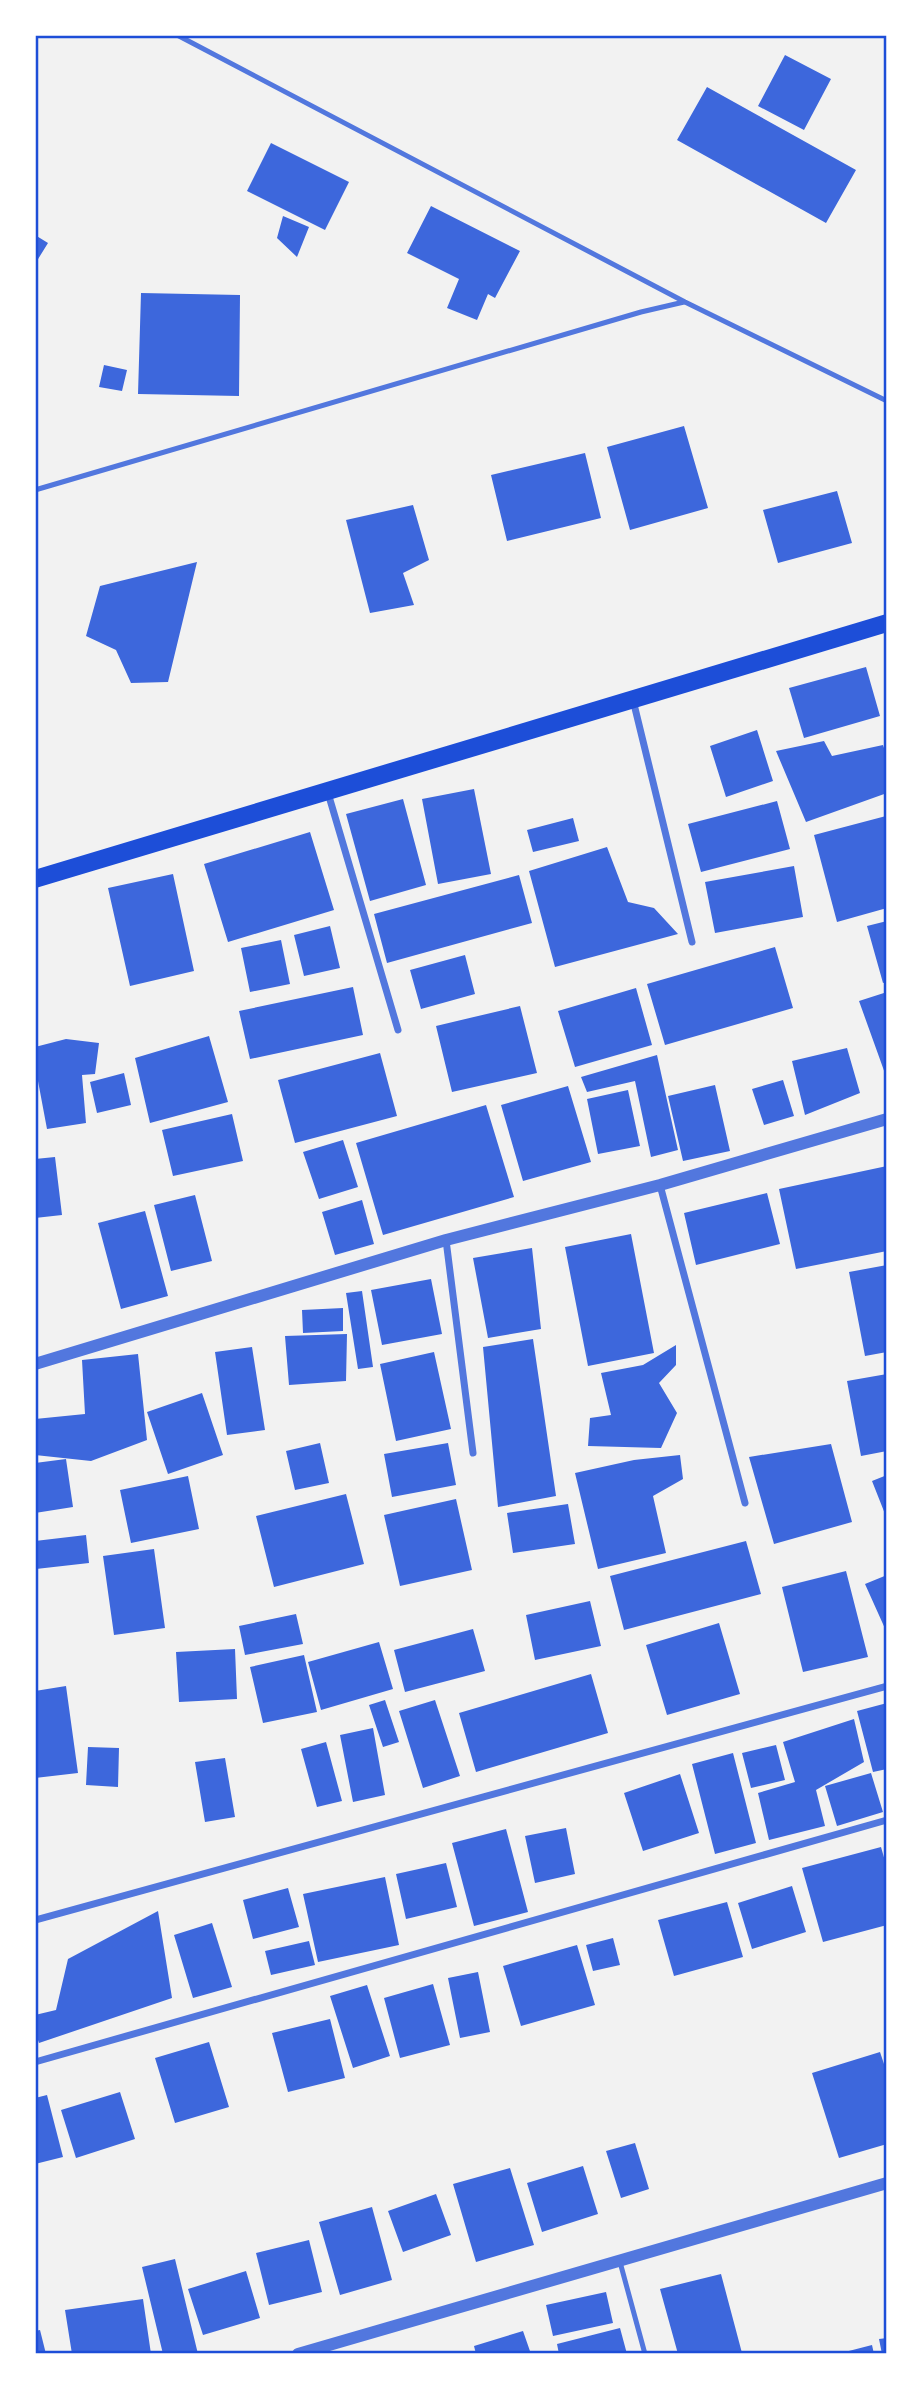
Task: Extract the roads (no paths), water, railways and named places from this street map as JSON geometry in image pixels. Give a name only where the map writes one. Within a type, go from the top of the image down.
[{"type":"main road","points":[[35,879],[887,623]]},
{"type":"street","points":[[632,699],[692,942]]},
{"type":"street","points":[[327,792],[398,1030]]},
{"type":"street","points":[[35,1364],[446,1240],[660,1185],[887,1119]]},
{"type":"street","points":[[660,1185],[745,1503]]},
{"type":"street","points":[[446,1240],[473,1453]]},
{"type":"street","points":[[35,1920],[887,1686]]},
{"type":"street","points":[[35,2062],[887,1820]]},
{"type":"street","points":[[298,2354],[887,2183]]},
{"type":"lane","points":[[177,35],[685,302],[887,401]]},
{"type":"lane","points":[[35,490],[628,316],[685,302]]},
{"type":"lane","points":[[620,2262],[645,2354]]}]
